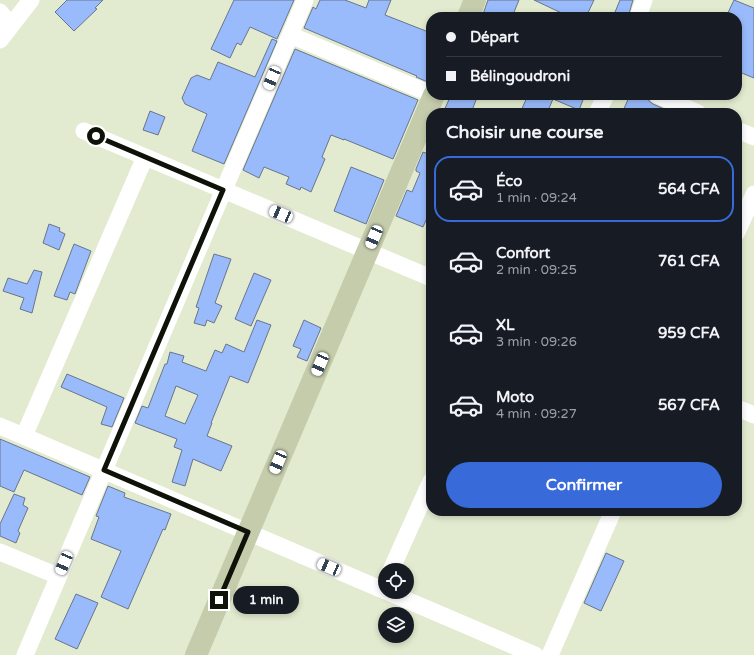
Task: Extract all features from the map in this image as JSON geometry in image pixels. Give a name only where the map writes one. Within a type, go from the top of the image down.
[{"type":"street","points":[[0,40],[31,0]]},
{"type":"street","points":[[24,655],[305,0]]},
{"type":"street","points":[[470,12],[475,0]]},
{"type":"street","points":[[640,12],[644,0]]},
{"type":"street","points":[[0,12],[11,26]]},
{"type":"street","points":[[290,35],[426,92]]},
{"type":"street","points":[[668,100],[687,108]]},
{"type":"street","points":[[196,655],[426,114]]},
{"type":"street","points":[[84,131],[426,276]]},
{"type":"street","points":[[742,132],[754,137]]},
{"type":"street","points":[[24,436],[145,157]]},
{"type":"street","points":[[742,221],[754,194]]},
{"type":"street","points":[[742,410],[754,415]]},
{"type":"street","points":[[0,426],[378,586]]},
{"type":"street","points":[[394,563],[426,492]]},
{"type":"street","points":[[550,655],[612,516]]},
{"type":"street","points":[[0,552],[58,576]]},
{"type":"street","points":[[408,599],[535,655]]},
{"type":"building","points":[[67,0],[103,0],[95,8],[97,9],[74,31],[55,12]]},
{"type":"building","points":[[234,0],[294,0],[277,39],[250,27],[241,45],[237,43],[230,58],[211,49]]},
{"type":"building","points":[[320,0],[345,0],[366,8],[369,0],[391,0],[385,15],[426,31],[426,81],[416,77],[417,76],[304,28],[313,7],[316,9]]},
{"type":"building","points":[[488,0],[519,0],[514,12],[484,12]]},
{"type":"building","points":[[534,0],[594,0],[588,12],[559,12]]},
{"type":"building","points":[[620,0],[633,0],[629,12],[615,12]]},
{"type":"building","points":[[734,0],[754,8],[754,78],[742,73],[742,12],[728,12]]},
{"type":"building","points":[[272,39],[277,41],[224,164],[192,151],[207,114],[185,104],[182,98],[191,78],[197,75],[210,80],[218,62],[255,77]]},
{"type":"building","points":[[295,49],[418,100],[393,159],[331,135],[322,157],[325,159],[311,192],[301,187],[300,190],[286,184],[289,177],[264,167],[259,178],[243,170]]},
{"type":"building","points":[[449,100],[476,100],[473,108],[445,108]]},
{"type":"building","points":[[526,100],[553,100],[549,108],[522,108]]},
{"type":"building","points":[[555,100],[583,100],[580,108],[574,108]]},
{"type":"building","points":[[628,100],[649,100],[662,108],[624,108]]},
{"type":"building","points":[[150,111],[165,117],[158,135],[143,130]]},
{"type":"building","points":[[423,152],[426,153],[426,220],[423,227],[396,216],[407,190],[412,192],[420,173],[416,171],[416,169]]},
{"type":"building","points":[[351,167],[384,180],[366,224],[334,211]]},
{"type":"building","points":[[49,224],[60,228],[59,231],[65,234],[59,250],[43,243]]},
{"type":"building","points":[[74,244],[91,251],[75,294],[70,292],[67,300],[54,296]]},
{"type":"building","points":[[214,254],[231,259],[215,303],[222,306],[214,323],[207,320],[205,326],[194,323],[199,308],[196,307]]},
{"type":"building","points":[[34,270],[42,272],[32,313],[20,309],[24,298],[3,291],[8,278],[27,284]]},
{"type":"building","points":[[254,273],[271,280],[251,326],[235,319]]},
{"type":"building","points":[[257,320],[271,325],[248,383],[230,376],[211,423],[207,436],[232,446],[221,471],[193,459],[185,486],[172,482],[182,450],[174,447],[177,439],[135,423],[142,406],[148,408],[165,364],[167,364],[170,352],[184,356],[182,362],[206,371],[215,350],[222,353],[226,344],[244,352]],"holes":[[[176,386],[198,395],[185,424],[165,416]]]},
{"type":"building","points":[[304,320],[321,328],[307,361],[297,357],[301,349],[293,346]]},
{"type":"building","points":[[67,374],[124,398],[112,427],[101,424],[107,407],[61,387]]},
{"type":"building","points":[[0,439],[90,477],[82,495],[24,470],[14,492],[0,486]]},
{"type":"building","points":[[108,486],[125,493],[124,497],[171,514],[128,609],[101,597],[121,551],[91,539],[99,517],[96,516]]},
{"type":"building","points":[[14,494],[25,498],[23,505],[28,508],[18,531],[20,533],[16,543],[0,536],[0,524]]},
{"type":"building","points":[[606,553],[624,561],[601,611],[584,603]]},
{"type":"building","points":[[76,594],[98,603],[77,649],[55,639]]},
{"type":"route","points":[[96,136],[223,190],[104,470],[248,532],[219,600]]}]
